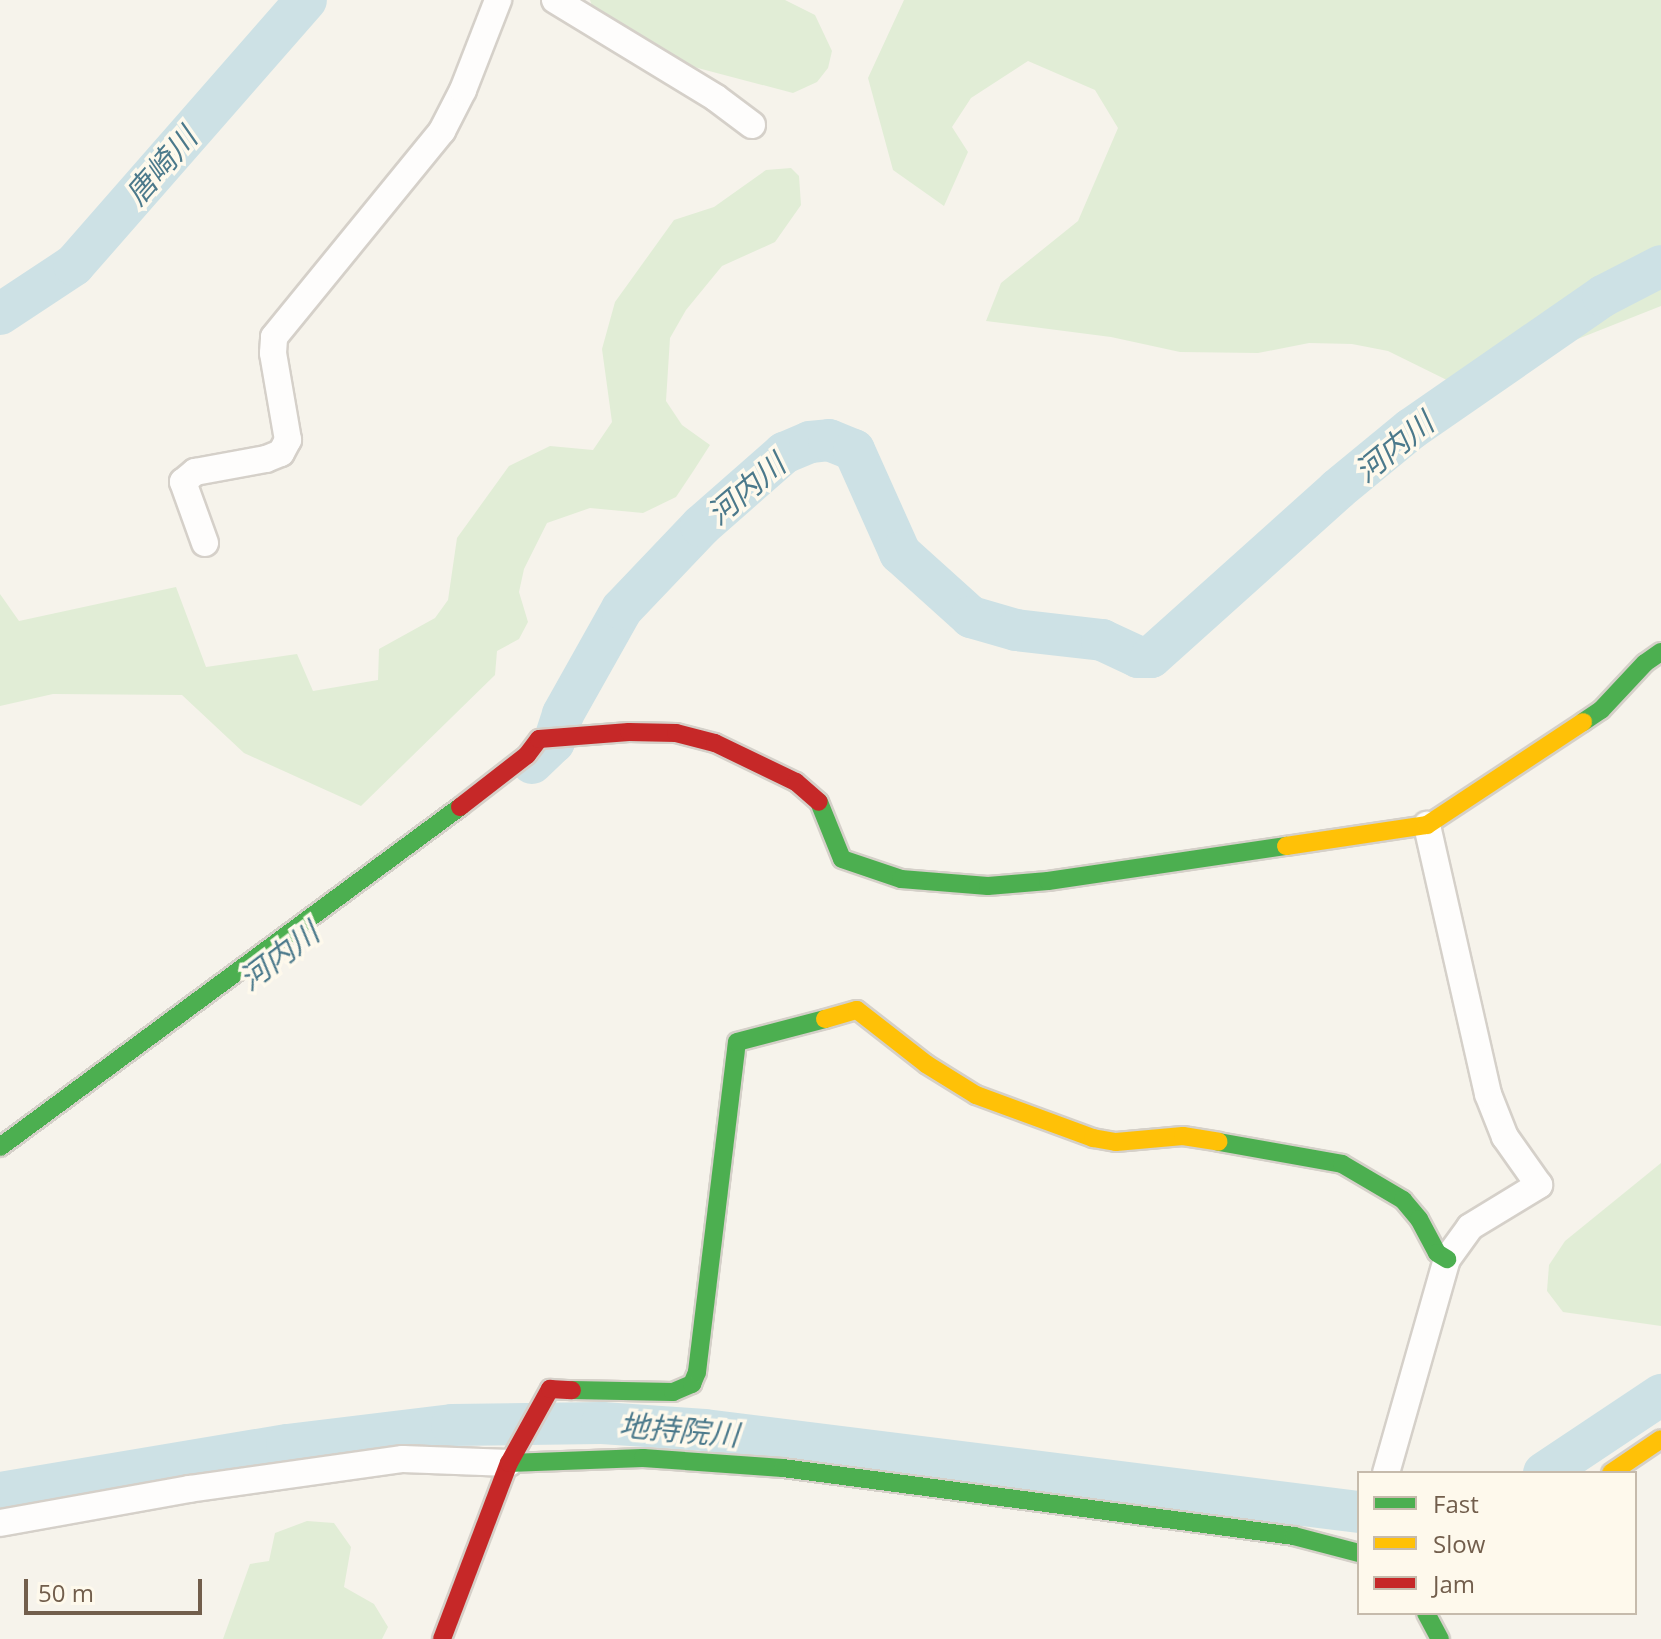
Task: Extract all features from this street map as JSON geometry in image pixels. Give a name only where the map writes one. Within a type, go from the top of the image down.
[{"type":"street","points":[[205,543],[183,482],[195,472],[266,459],[281,453],[288,440],[273,353],[274,337],[442,131],[463,90],[498,0]]},
{"type":"street","points":[[555,0],[716,98],[752,125]]},
{"type":"street","points":[[0,1147],[503,775],[527,755],[539,739],[629,732],[676,733],[715,743],[796,782],[820,803],[842,859],[901,879],[988,886],[1048,881],[1427,825],[1601,710],[1645,663],[1661,652]]},
{"type":"street","points":[[1387,1471],[1447,1259],[1470,1227],[1539,1185],[1505,1137],[1488,1094],[1427,825]]},
{"type":"street","points":[[442,1639],[509,1463],[550,1389],[673,1392],[692,1384],[697,1372],[737,1042],[857,1010],[926,1064],[976,1095],[1093,1138],[1116,1142],[1183,1136],[1342,1164],[1403,1200],[1419,1219],[1437,1253],[1447,1259]]},
{"type":"street","points":[[1614,1471],[1661,1439]]},
{"type":"street","points":[[0,1523],[189,1489],[403,1459],[509,1463],[643,1458],[783,1468],[1294,1536],[1357,1552]]},
{"type":"street","points":[[1427,1615],[1440,1639]]},
{"type":"green space","points":[[590,0],[785,0],[815,15],[832,51],[828,68],[817,82],[793,93],[675,62],[592,6]]},
{"type":"green space","points":[[904,0],[1661,0],[1661,306],[1459,386],[1388,351],[1352,344],[1309,343],[1258,353],[1180,352],[1111,337],[986,321],[1001,283],[1078,221],[1118,128],[1095,90],[1028,61],[971,98],[952,127],[968,152],[944,206],[893,170],[868,78]]},
{"type":"green space","points":[[791,168],[799,176],[801,205],[775,242],[722,266],[686,310],[670,338],[666,401],[682,425],[710,445],[676,497],[643,513],[590,508],[547,523],[524,569],[519,592],[528,622],[519,639],[497,651],[495,675],[361,806],[244,753],[182,695],[53,694],[0,706],[0,594],[19,621],[176,587],[206,667],[297,654],[313,691],[378,680],[379,649],[435,618],[448,600],[457,538],[509,466],[550,446],[593,450],[612,422],[602,349],[615,302],[674,220],[714,207],[766,170]]},
{"type":"green space","points":[[1661,1163],[1661,1326],[1563,1312],[1547,1291],[1549,1265],[1565,1241]]},
{"type":"green space","points":[[307,1521],[334,1523],[351,1547],[344,1587],[374,1604],[388,1627],[382,1639],[223,1639],[250,1564],[269,1561],[275,1533]]},
{"type":"waterway","name":"唐崎川","points":[[0,314],[74,265],[306,0]]},
{"type":"waterway","name":"河内川","points":[[532,763],[554,742],[563,714],[622,609],[701,526],[784,453],[810,442],[829,440],[854,450],[900,553],[971,617],[1016,630],[1102,640],[1138,657],[1151,657],[1338,489],[1411,429],[1603,296],[1661,266]]},
{"type":"waterway","name":"地持院川","points":[[1547,1471],[1661,1395]]},
{"type":"waterway","name":"地持院川","points":[[0,1493],[287,1445],[452,1425],[602,1423],[705,1430],[1357,1512]]},
{"type":"traffic: fast","points":[[1583,722],[1601,710],[1645,663],[1661,652]]},
{"type":"traffic: fast","points":[[819,802],[842,859],[901,879],[988,886],[1048,881],[1286,846]]},
{"type":"traffic: fast","points":[[0,1147],[460,807]]},
{"type":"traffic: fast","points":[[572,1390],[673,1392],[692,1384],[697,1372],[737,1042],[825,1019]]},
{"type":"traffic: fast","points":[[1219,1142],[1342,1164],[1403,1200],[1419,1219],[1437,1253],[1447,1259]]},
{"type":"traffic: fast","points":[[509,1463],[643,1458],[783,1468],[1294,1536],[1357,1552]]},
{"type":"traffic: fast","points":[[1427,1615],[1440,1639]]},
{"type":"traffic: slow","points":[[1286,846],[1427,825],[1583,722]]},
{"type":"traffic: slow","points":[[825,1019],[857,1010],[926,1064],[976,1095],[1093,1138],[1116,1142],[1183,1136],[1219,1142]]},
{"type":"traffic: slow","points":[[1614,1471],[1661,1439]]},
{"type":"traffic: jam","points":[[460,807],[527,755],[539,739],[629,732],[676,733],[715,743],[796,782],[819,802]]},
{"type":"traffic: jam","points":[[442,1639],[509,1463],[550,1389],[572,1390]]}]
